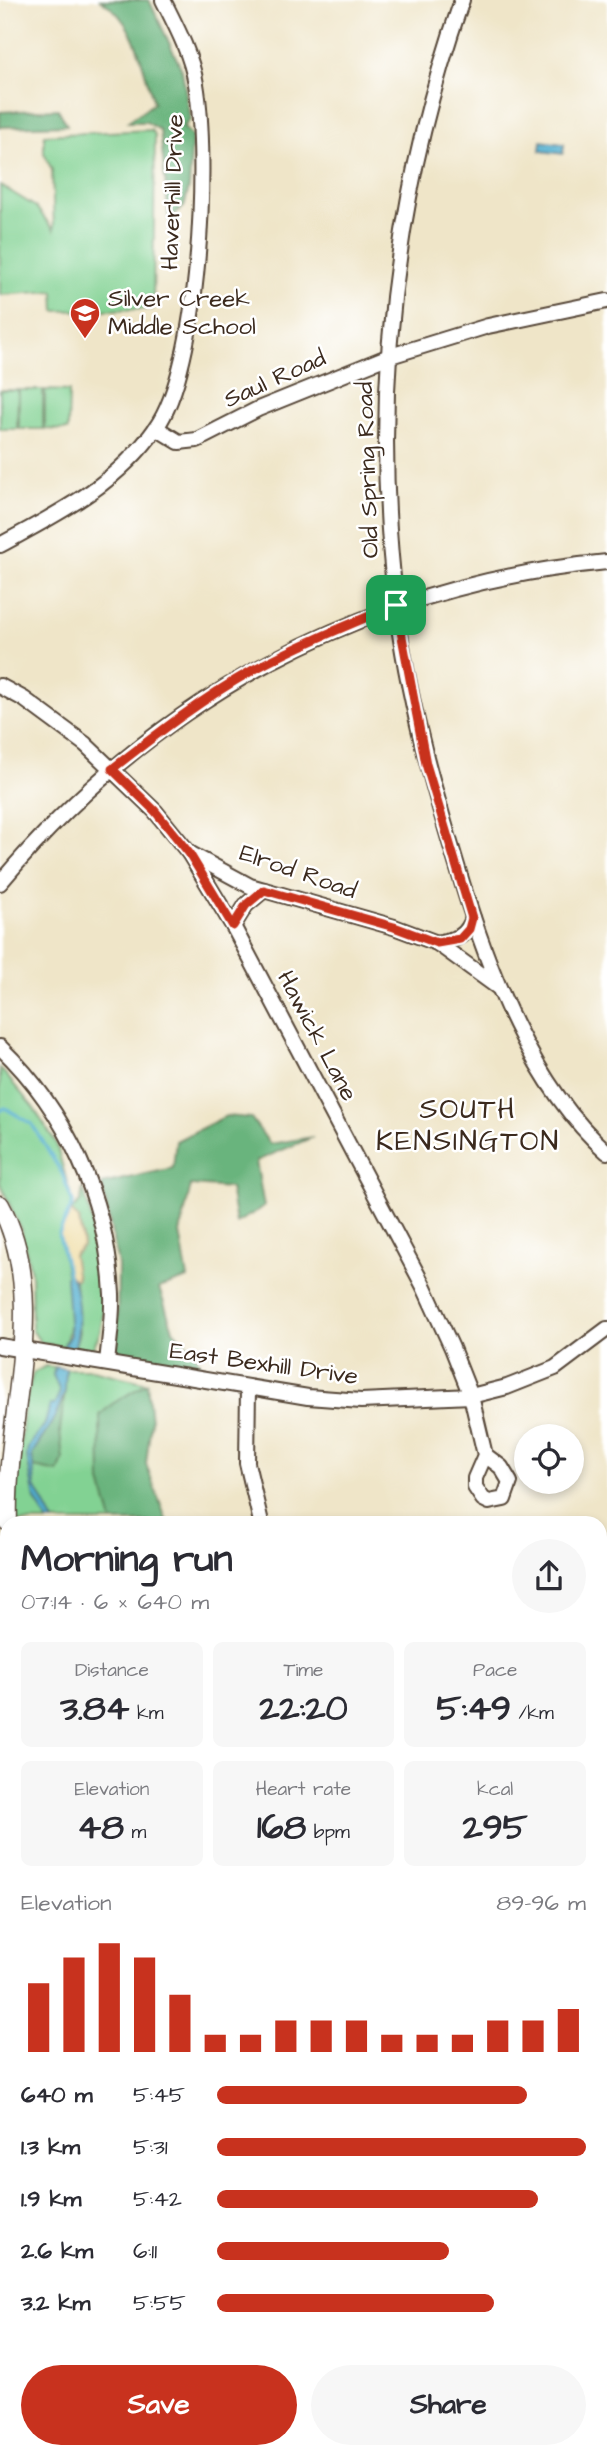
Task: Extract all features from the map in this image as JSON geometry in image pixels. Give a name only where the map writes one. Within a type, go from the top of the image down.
[{"type":"street","name":"Haverhill Drive","points":[[156,428],[177,385],[189,334],[202,127],[196,80],[181,37],[163,0]]},
{"type":"street","name":"Old Spring Road","points":[[462,0],[443,55],[413,170],[399,247],[387,357],[387,463],[396,605],[426,764],[472,918],[500,989],[547,1079],[579,1123],[607,1152]]},
{"type":"street","name":"Saul Road","points":[[156,428],[179,442],[197,440],[268,405],[387,357],[488,326],[607,301]]},
{"type":"street","points":[[0,545],[105,484],[156,428]]},
{"type":"street","points":[[0,883],[35,842],[112,769],[177,720],[252,671],[327,634],[396,605],[501,578],[607,562]]},
{"type":"street","name":"Elrod Road","points":[[0,685],[24,699],[85,744],[155,811],[189,853],[264,890],[394,927],[437,943],[500,989]]},
{"type":"street","name":"Hawick Lane","points":[[189,853],[233,926],[424,1287],[471,1396],[485,1455]]},
{"type":"street","points":[[233,926],[246,905],[264,890]]},
{"type":"street","points":[[437,943],[460,939],[469,929],[472,918]]},
{"type":"street","points":[[0,1047],[41,1092],[80,1158],[105,1236],[112,1296],[107,1363]]},
{"type":"street","points":[[0,1205],[20,1260],[25,1313],[8,1467],[8,1516]]},
{"type":"street","name":"East Bexhill Drive","points":[[0,1346],[247,1388],[361,1401],[471,1396],[507,1387],[555,1368],[607,1329]]},
{"type":"street","points":[[247,1388],[247,1463],[260,1516]]},
{"type":"green space","points":[[101,0],[149,0],[182,70],[190,120],[183,127],[192,136],[189,187],[184,207],[169,219],[160,130],[146,122],[127,122],[154,103],[141,59],[123,21]]},
{"type":"green space","points":[[58,109],[67,125],[0,127],[0,112]]},
{"type":"green space","points":[[151,130],[155,135],[153,309],[55,311],[54,291],[0,295],[0,185],[36,207],[54,230],[52,170],[44,153],[44,135]]},
{"type":"green space","points":[[0,390],[18,390],[17,429],[0,429]]},
{"type":"green space","points":[[19,390],[43,390],[43,429],[19,429]]},
{"type":"green space","points":[[45,390],[69,391],[68,430],[45,429]]},
{"type":"green space","points":[[0,1068],[33,1107],[56,1143],[73,1203],[72,1210],[81,1201],[83,1188],[96,1240],[104,1298],[100,1331],[92,1351],[74,1348],[79,1333],[73,1255],[83,1246],[79,1219],[59,1234],[70,1307],[63,1347],[41,1343],[32,1330],[31,1272],[21,1230],[0,1183]]},
{"type":"green space","points":[[226,1116],[251,1118],[270,1144],[313,1137],[256,1161],[264,1207],[236,1223],[230,1188],[191,1185],[180,1233],[188,1278],[159,1288],[173,1330],[194,1351],[204,1372],[126,1361],[117,1349],[118,1265],[102,1184],[173,1168],[176,1141]]},
{"type":"green space","points":[[46,1366],[55,1367],[53,1375],[66,1375],[66,1369],[88,1369],[147,1383],[121,1399],[130,1516],[14,1516],[24,1408],[33,1373]]},
{"type":"green space","points":[[147,1383],[151,1421],[146,1464],[165,1516],[110,1516],[101,1482],[100,1415],[112,1404]]},
{"type":"green space","points":[[65,1391],[60,1430],[63,1460],[58,1472],[33,1467],[32,1454],[55,1418]]},
{"type":"sand","points":[[71,1211],[79,1219],[83,1246],[73,1255],[77,1279],[67,1273],[59,1234]]},
{"type":"water","points":[[541,141],[564,144],[563,154],[540,151]]},
{"type":"water","points":[[66,1277],[73,1279],[77,1296],[78,1332],[74,1348],[63,1347],[70,1335]]},
{"type":"water","points":[[55,1367],[66,1369],[65,1391],[55,1417],[32,1454],[35,1486],[51,1516],[44,1516],[35,1500],[27,1457],[28,1447],[45,1424],[50,1405],[54,1405],[60,1392],[53,1375]]},
{"type":"waterway","points":[[0,1111],[5,1108],[32,1124],[62,1173],[73,1203],[59,1234],[69,1279]]},
{"type":"place","name":"Silver Creek Middle School","points":[[85,340]]},
{"type":"district","name":"SOUTH KENSINGTON","points":[[468,1125]]},
{"type":"route","points":[[396,605],[426,764],[472,918],[469,929],[460,939],[437,943],[394,927],[264,890],[246,905],[233,926],[189,853],[155,811],[112,769],[177,720],[252,671],[327,634],[396,605]]}]
